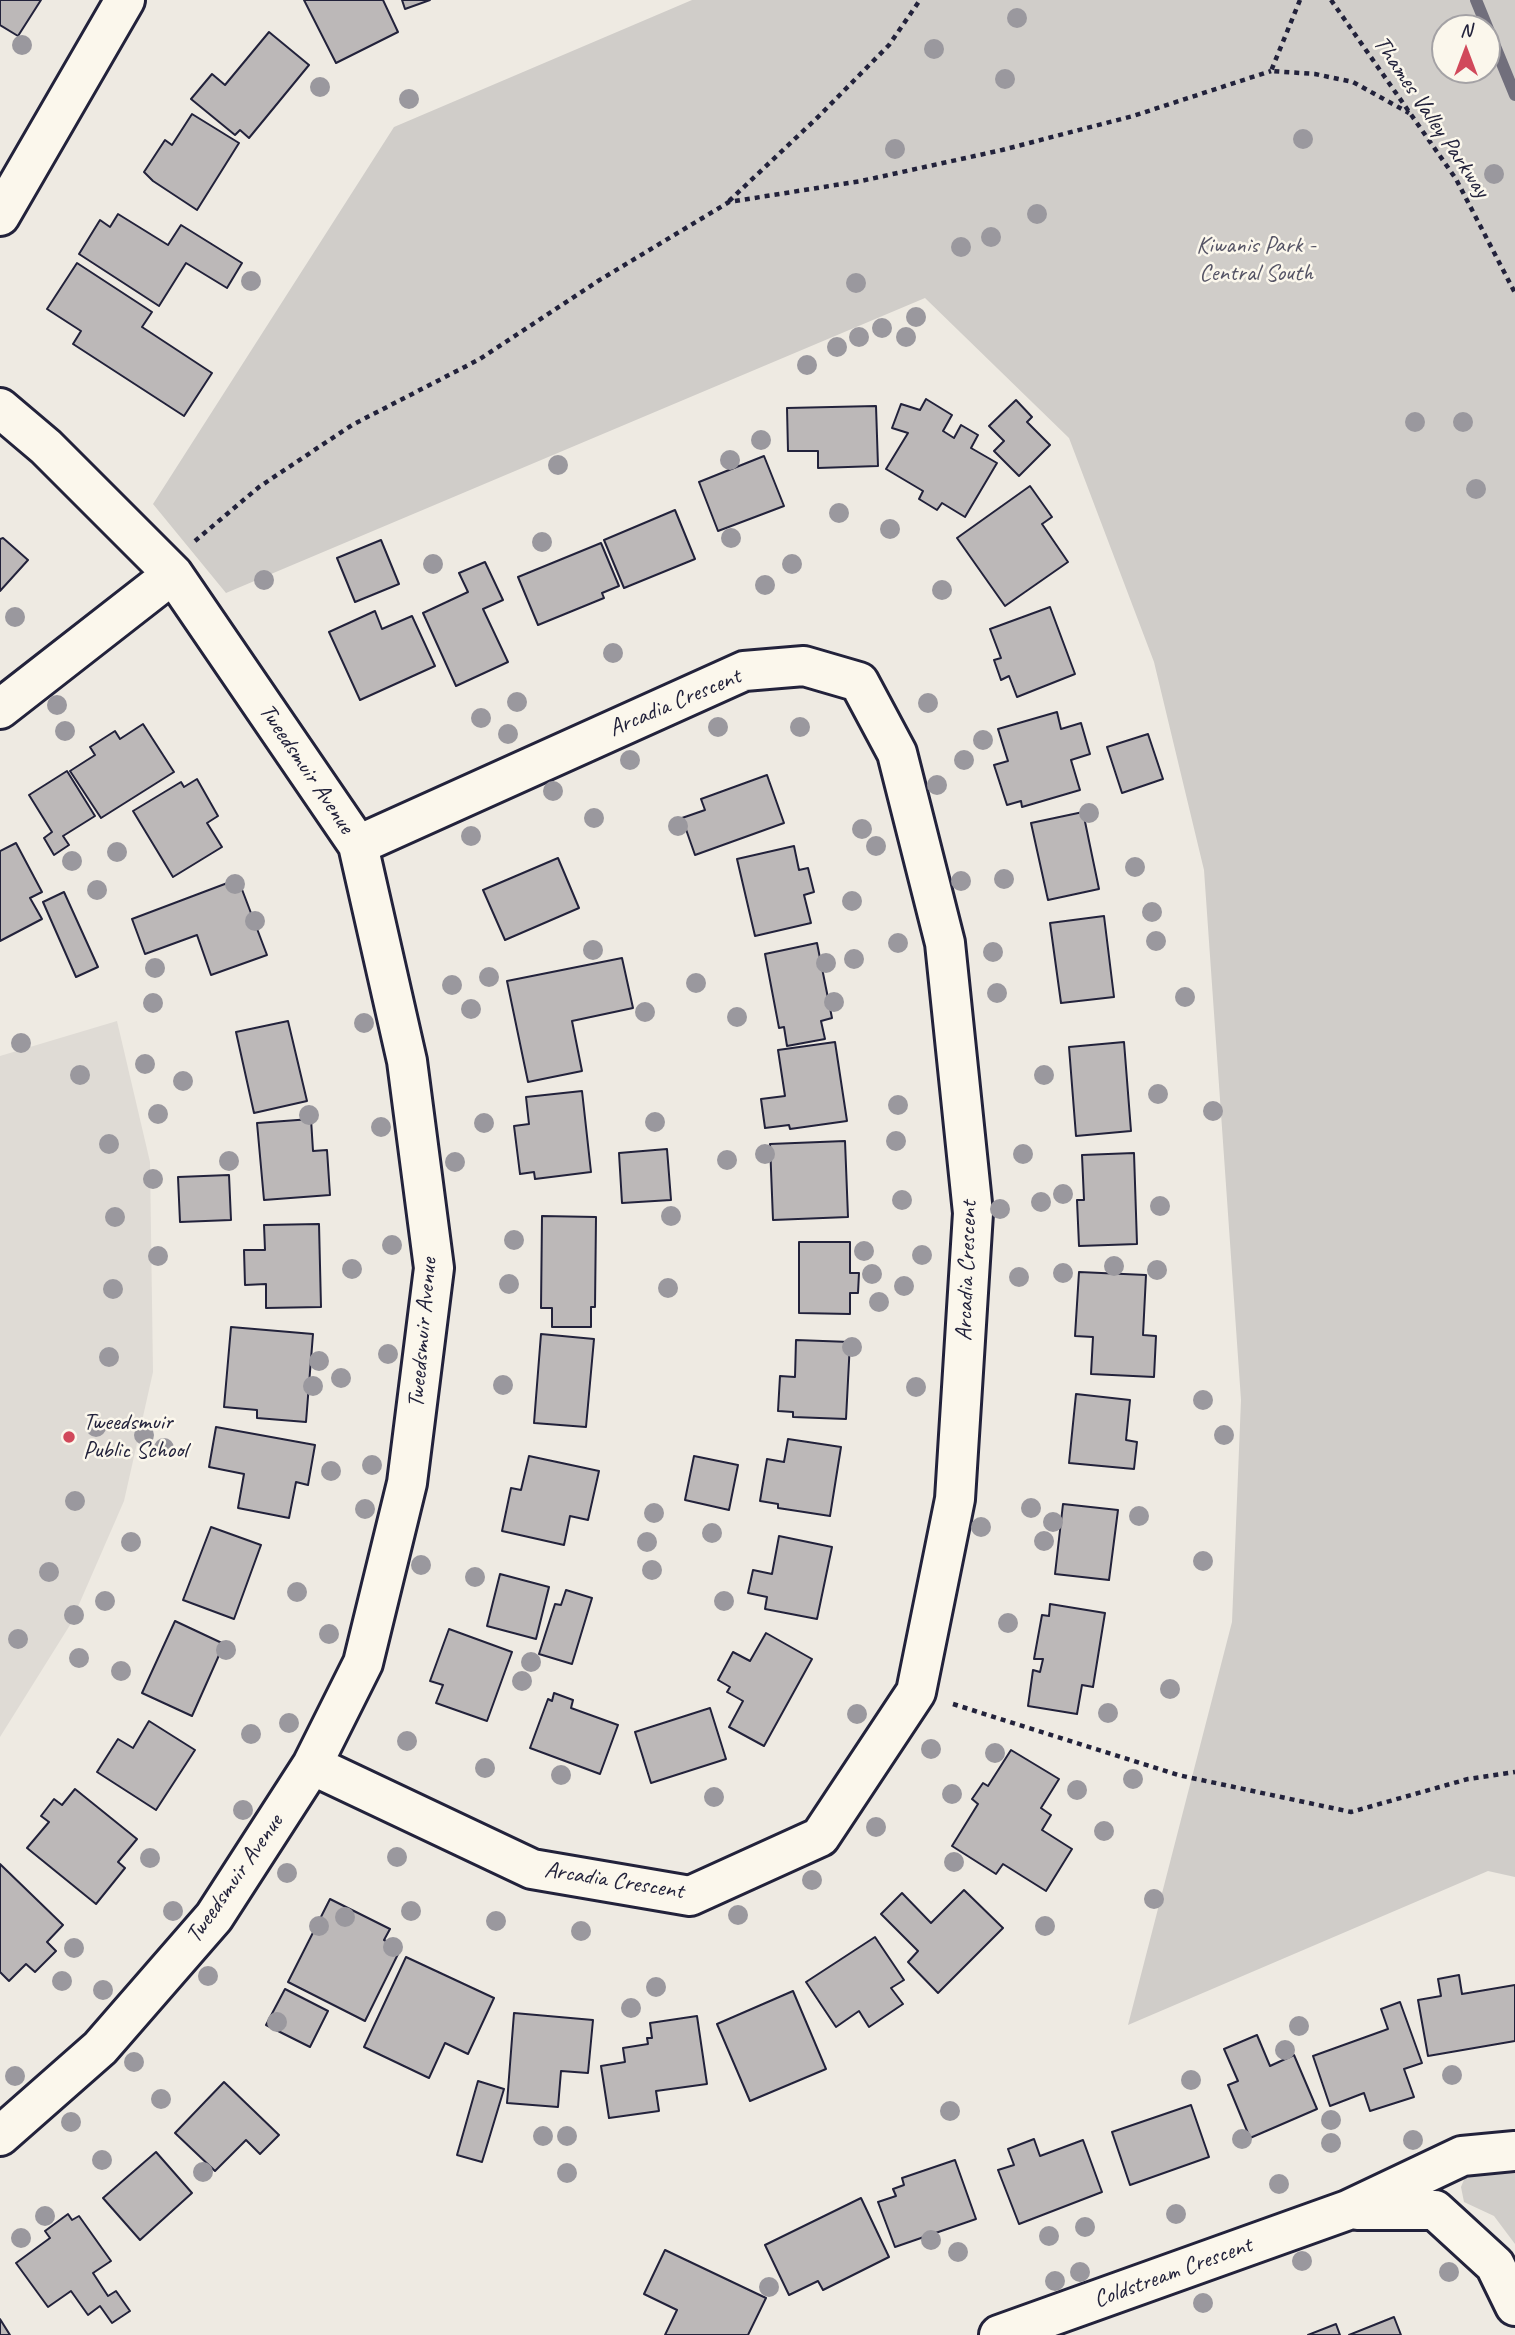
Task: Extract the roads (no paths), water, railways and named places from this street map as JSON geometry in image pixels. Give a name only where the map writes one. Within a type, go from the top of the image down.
[{"type":"street","points":[[0,216],[125,0]]},
{"type":"street","name":"Tweedsmuir Avenue","points":[[0,408],[46,447],[173,574],[358,845],[407,1061],[434,1268],[407,1483],[363,1663],[312,1765],[214,1917],[100,2048],[0,2136]]},
{"type":"street","points":[[0,709],[173,574]]},
{"type":"street","name":"Arcadia Crescent","points":[[312,1765],[532,1869],[690,1896],[820,1837],[916,1692],[955,1499],[973,1213],[945,943],[897,753],[859,682],[804,666],[744,671],[358,845]]},
{"type":"street","points":[[1348,2210],[1462,2156],[1515,2151]]},
{"type":"street","points":[[1348,2210],[1435,2210],[1495,2265],[1515,2305]]},
{"type":"street","name":"Coldstream Crescent","points":[[999,2335],[1348,2210]]},
{"type":"waterway","points":[[1476,0],[1515,95]]},
{"type":"place","name":"Tweedsmuir Public School","points":[[69,1437]]},
{"type":"park label","name":"Kiwanis Park - Central South","points":[[1256,260]]}]
